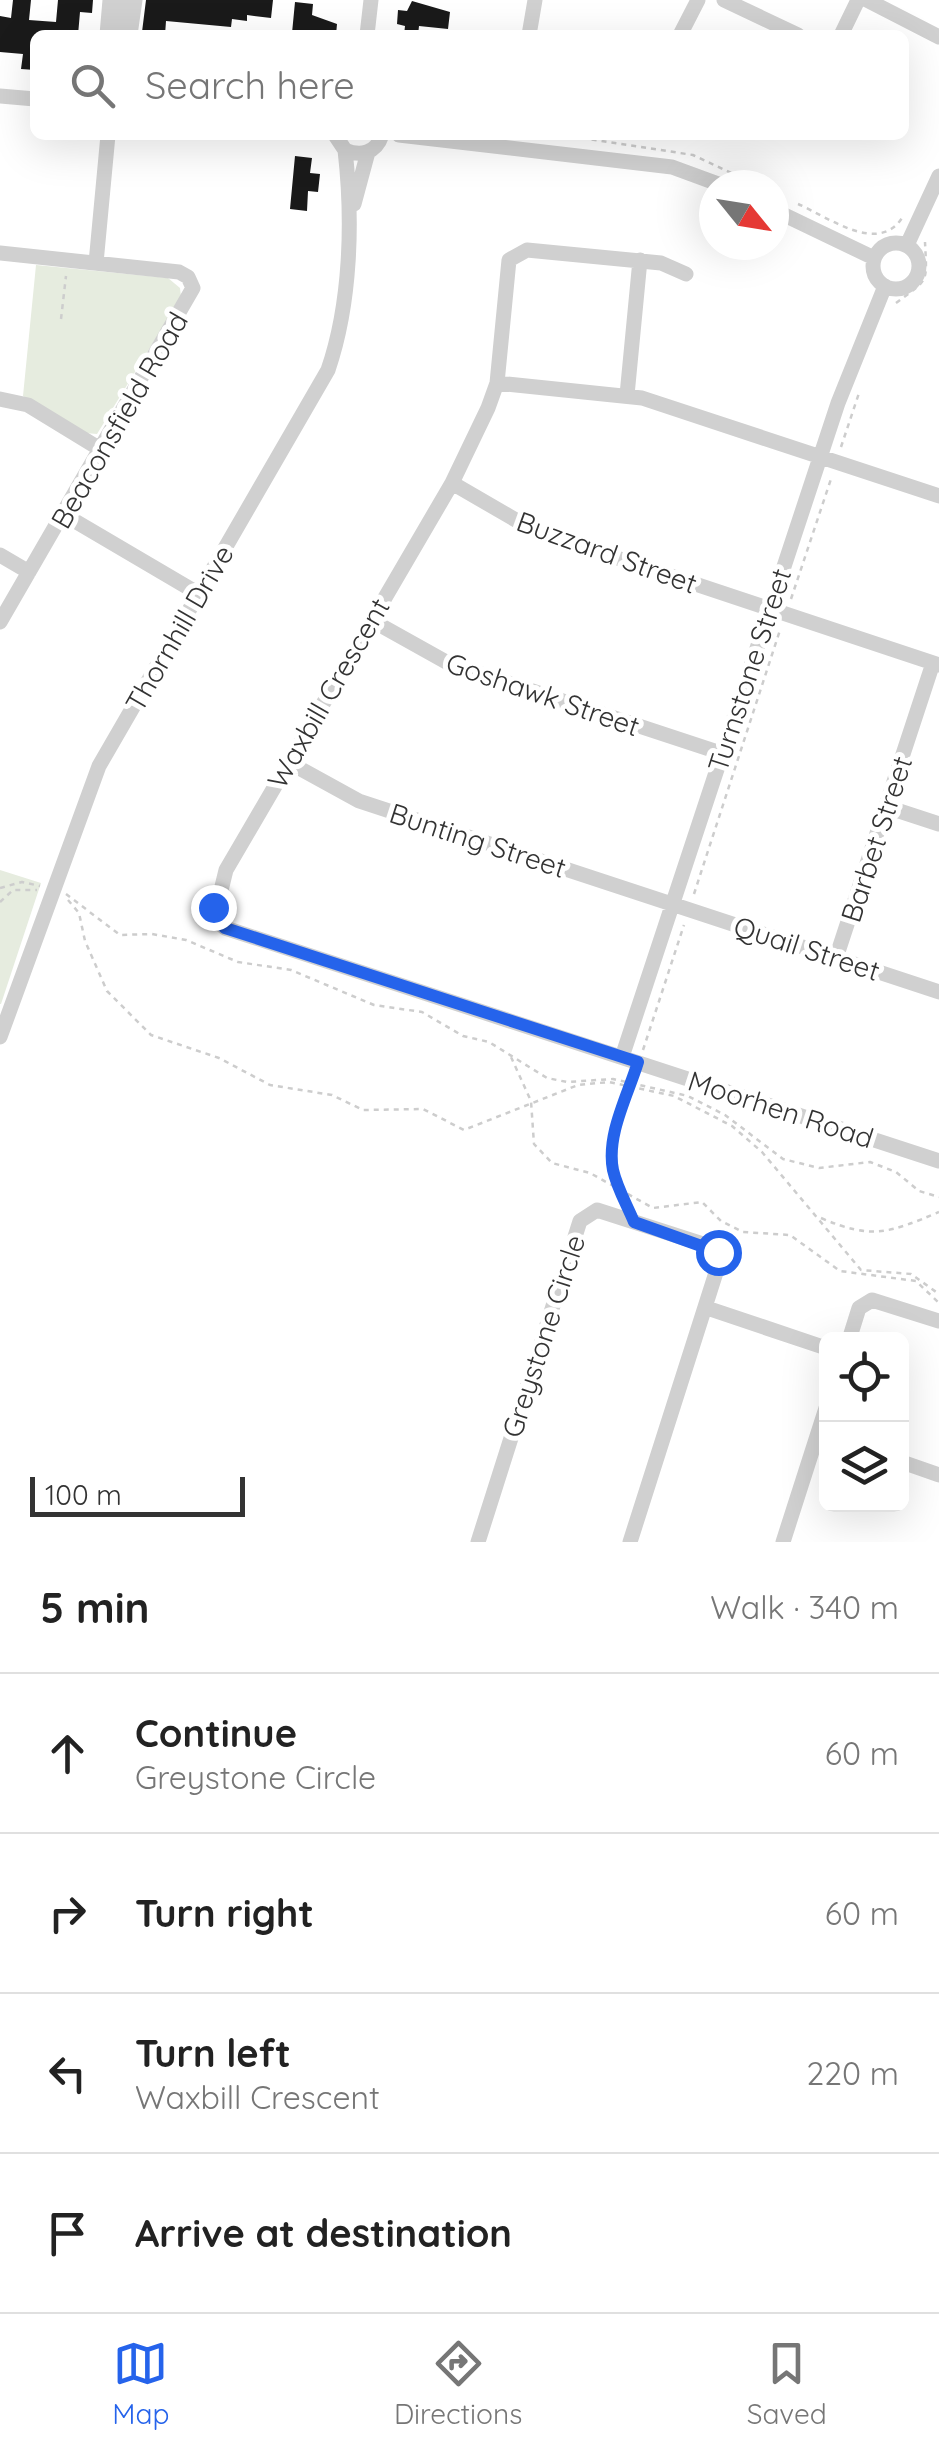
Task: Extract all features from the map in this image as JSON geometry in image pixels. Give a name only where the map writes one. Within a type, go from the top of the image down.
[{"type":"street","points":[[107,30],[110,0]]},
{"type":"street","points":[[119,30],[122,0]]},
{"type":"street","points":[[131,30],[134,0]]},
{"type":"street","points":[[368,30],[371,0]]},
{"type":"street","points":[[529,30],[534,0]]},
{"type":"street","points":[[683,30],[698,0]]},
{"type":"street","points":[[724,0],[787,30]]},
{"type":"street","points":[[843,30],[858,0]]},
{"type":"street","points":[[867,0],[939,37]]},
{"type":"street","points":[[0,96],[30,99]]},
{"type":"street","points":[[96,263],[108,140]]},
{"type":"street","points":[[334,140],[368,152],[378,140]]},
{"type":"street","name":"Thornhill Drive","points":[[334,140],[349,222]]},
{"type":"street","points":[[442,140],[672,167],[699,177]]},
{"type":"street","name":"Thornhill Drive","points":[[0,1036],[98,766],[328,370],[339,326],[349,222],[368,152]]},
{"type":"street","points":[[908,245],[939,176]]},
{"type":"street","points":[[789,209],[874,258]]},
{"type":"street","points":[[874,258],[892,243],[908,245]]},
{"type":"street","points":[[874,258],[874,274],[885,286],[900,288],[914,280],[919,265],[908,245]]},
{"type":"street","name":"Waxbill Crescent","points":[[630,1060],[220,926],[212,911],[226,870],[452,483],[497,382],[507,264],[515,253],[640,260]]},
{"type":"street","name":"Beaconsfield Road","points":[[0,254],[179,272],[188,277],[193,288],[0,622]]},
{"type":"street","points":[[627,395],[640,260],[668,264],[686,274]]},
{"type":"street","name":"Turnstone Street","points":[[630,1060],[682,906],[721,753],[769,608],[828,460],[885,286]]},
{"type":"street","points":[[497,382],[627,395],[939,496]]},
{"type":"street","points":[[0,398],[28,404],[100,449]]},
{"type":"street","name":"Buzzard Street","points":[[452,483],[533,530],[936,664]]},
{"type":"street","points":[[63,514],[199,594]]},
{"type":"street","points":[[0,554],[29,572]]},
{"type":"street","name":"Goshawk Street","points":[[371,620],[448,663],[721,753]]},
{"type":"street","name":"Barbet Street","points":[[836,958],[936,664]]},
{"type":"street","name":"Bunting Street","points":[[288,762],[359,801],[682,906]]},
{"type":"street","points":[[887,807],[939,824]]},
{"type":"street","name":"Quail Street","points":[[682,906],[939,992]]},
{"type":"street","name":"Moorhen Road","points":[[630,1060],[939,1161]]},
{"type":"street","name":"Greystone Circle","points":[[478,1542],[580,1221],[596,1210],[715,1249],[720,1264],[630,1542]]},
{"type":"street","points":[[852,1332],[859,1308],[877,1300],[939,1320]]},
{"type":"street","points":[[707,1308],[819,1346]]},
{"type":"street","points":[[783,1542],[819,1444]]},
{"type":"street","points":[[909,1464],[939,1474]]},
{"type":"path","points":[[789,207],[869,235],[888,232],[902,218],[928,232],[927,275],[917,290],[893,306]]},
{"type":"path","points":[[61,319],[67,260]]},
{"type":"path","points":[[634,1222],[620,1194],[611,1156],[631,1085],[630,1060],[786,614],[828,460],[860,391]]},
{"type":"path","points":[[0,888],[22,882],[71,901],[79,912],[85,941],[119,1006],[160,1040],[219,1058],[270,1085],[332,1095],[363,1110],[423,1109],[464,1130],[578,1085],[631,1085],[704,1104],[783,1159],[819,1168],[870,1162],[896,1172],[919,1191],[939,1197]]},
{"type":"path","points":[[0,902],[13,890],[74,896],[120,935],[173,937],[238,962],[291,970],[374,1004],[422,1012],[463,1036],[489,1042],[547,1078],[567,1082],[598,1079],[674,1096],[732,1126],[785,1174],[862,1270],[911,1274],[939,1294]]},
{"type":"path","points":[[510,1056],[530,1101],[534,1144],[541,1154],[564,1168],[590,1173],[620,1194],[653,1208],[693,1200],[702,1202],[721,1221],[743,1232],[790,1235],[840,1271],[864,1277],[905,1276],[939,1303]]},
{"type":"path","points":[[820,1217],[848,1230],[882,1233],[939,1212]]},
{"type":"shaded area","points":[[36,265],[168,278],[180,288],[181,297],[97,434],[85,433],[23,396]]},
{"type":"shaded area","points":[[0,870],[41,883],[1,1004],[0,1004]]},
{"type":"building","points":[[13,0],[31,0],[29,20],[56,22],[58,0],[93,0],[92,13],[80,12],[78,30],[30,30],[30,70],[21,69],[23,54],[0,52],[0,16],[11,18]]},
{"type":"building","points":[[146,0],[273,0],[271,18],[247,15],[247,21],[232,19],[231,27],[166,21],[165,30],[142,30]]},
{"type":"building","points":[[412,1],[450,12],[448,29],[419,26],[419,30],[405,30],[405,26],[397,24],[398,10],[407,11]]},
{"type":"building","points":[[295,2],[313,4],[312,15],[337,24],[336,30],[292,30]]},
{"type":"building","points":[[295,156],[312,158],[310,173],[320,174],[318,192],[308,191],[307,211],[290,209]]},
{"type":"route","points":[[213,907],[214,918],[225,928],[638,1062],[611,1156],[620,1194],[634,1222],[718,1252]]}]
